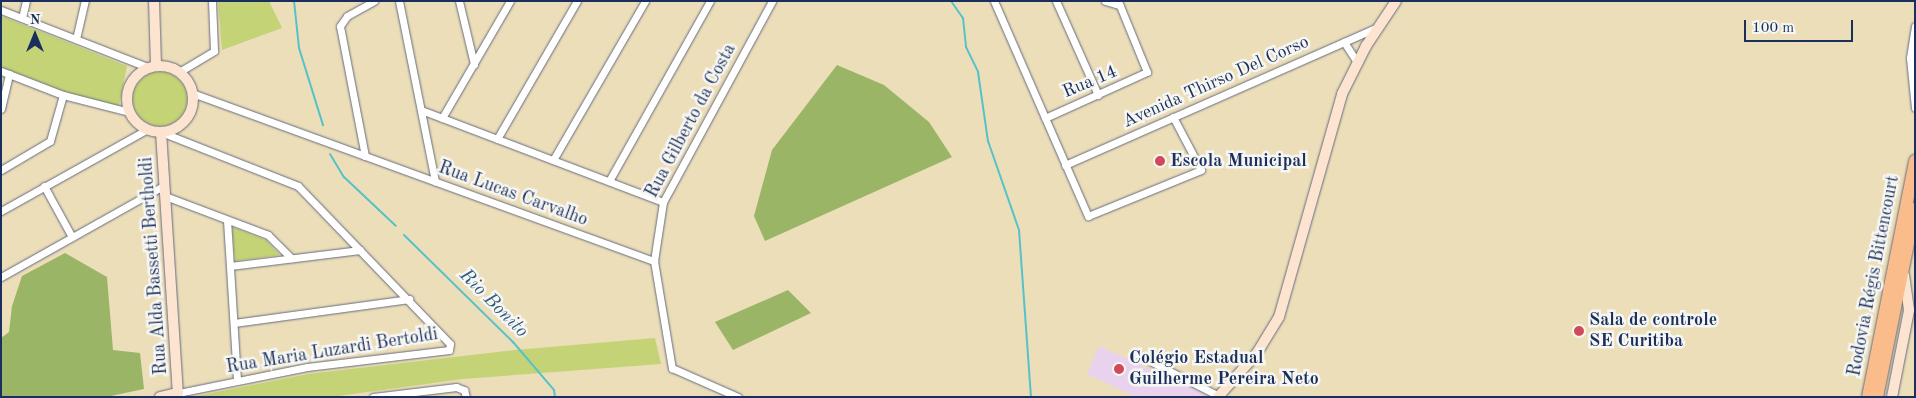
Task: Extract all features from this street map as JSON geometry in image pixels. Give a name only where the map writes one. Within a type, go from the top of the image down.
[{"type":"highway","name":"Rodovia Régis Bittencourt","points":[[1868,397],[1915,161]]},
{"type":"highway","name":"Rodovia Régis Bittencourt","points":[[1878,397],[1915,209]]},
{"type":"street","points":[[22,18],[26,1]]},
{"type":"street","points":[[76,39],[85,1]]},
{"type":"street","points":[[153,67],[154,1]]},
{"type":"street","points":[[1,10],[153,67],[179,72],[214,50],[212,1]]},
{"type":"street","points":[[365,156],[341,22],[374,1]]},
{"type":"street","points":[[398,1],[435,181]]},
{"type":"street","points":[[460,1],[474,64]]},
{"type":"street","points":[[442,118],[510,1]]},
{"type":"street","points":[[497,139],[577,1]]},
{"type":"street","points":[[553,160],[645,1]]},
{"type":"street","points":[[609,181],[710,1]]},
{"type":"street","name":"Rua Gilberto da Costa","points":[[654,261],[663,202],[772,1]]},
{"type":"street","points":[[994,1],[1088,216],[1201,170],[1173,117]]},
{"type":"street","points":[[1056,1],[1098,95]]},
{"type":"street","points":[[1105,1],[1119,3]]},
{"type":"street","points":[[1138,355],[1218,396],[1257,354],[1284,304],[1337,108],[1357,62],[1396,1]]},
{"type":"street","name":"Rua 14","points":[[1045,118],[1147,72],[1119,3]]},
{"type":"street","points":[[1915,26],[1910,58],[1915,108]]},
{"type":"street","name":"Avenida Thirso Del Corso","points":[[1066,164],[1378,27]]},
{"type":"street","points":[[1344,42],[1357,62]]},
{"type":"street","points":[[146,130],[129,112],[127,103],[129,86],[141,72],[153,67]]},
{"type":"street","points":[[1,71],[63,95],[129,112]]},
{"type":"street","points":[[161,132],[177,127],[189,115],[192,93],[179,72]]},
{"type":"street","points":[[1,109],[9,74]]},
{"type":"street","name":"Rua Lucas Carvalho","points":[[192,93],[654,261]]},
{"type":"street","points":[[1,170],[50,141],[63,95]]},
{"type":"street","points":[[421,110],[663,202]]},
{"type":"street","points":[[1,211],[146,130],[161,132],[298,186],[409,300]]},
{"type":"street","name":"Rua Alda Bassetti Bertholdi","points":[[161,132],[178,395]]},
{"type":"street","points":[[1,277],[165,185]]},
{"type":"street","points":[[44,186],[72,237]]},
{"type":"street","points":[[165,196],[268,236],[291,258]]},
{"type":"street","points":[[227,220],[237,380]]},
{"type":"street","points":[[230,266],[360,250]]},
{"type":"street","points":[[654,261],[672,368],[738,397]]},
{"type":"street","points":[[1892,397],[1912,311],[1903,268]]},
{"type":"street","points":[[234,323],[409,300]]},
{"type":"street","name":"Rua Maria Luzardi Bertoldi","points":[[160,397],[178,395],[237,380],[307,367],[449,350],[448,340],[409,300]]},
{"type":"street","points":[[373,397],[409,395],[462,388],[466,397]]},
{"type":"shaded area","name":"Colégio Estadual Guilherme Pereira Neto","points":[[1099,346],[1209,396],[1135,397],[1087,374]]},
{"type":"green space","points":[[218,1],[269,1],[282,28],[222,50]]},
{"type":"green space","points":[[1,16],[127,66],[119,106],[66,92],[1,67]]},
{"type":"green space","points":[[837,65],[884,85],[929,122],[952,157],[765,241],[754,216],[772,150]]},
{"type":"green space","points":[[155,72],[165,72],[175,76],[183,84],[187,99],[183,114],[175,122],[165,126],[155,126],[145,122],[137,114],[133,104],[133,94],[137,84],[145,76]]},
{"type":"green space","points":[[232,227],[266,240],[280,255],[235,261]]},
{"type":"green space","points":[[65,253],[107,277],[113,350],[140,353],[144,389],[106,397],[1,397],[1,338],[9,332],[12,306],[22,276]]},
{"type":"green space","points":[[788,290],[811,313],[733,350],[715,322]]},
{"type":"green space","points":[[655,338],[661,364],[463,379],[331,397],[192,397],[308,374],[515,350]]},
{"type":"waterway","name":"Rio Bonito","points":[[294,1],[299,48],[323,125]]},
{"type":"waterway","points":[[951,1],[963,18],[966,47],[978,72],[988,141],[1019,230],[1031,397]]},
{"type":"waterway","name":"Rio Bonito","points":[[330,154],[344,177],[396,226]]},
{"type":"waterway","name":"Rio Bonito","points":[[404,235],[513,342],[554,390],[555,397]]},
{"type":"place","name":"Escola Municipal","points":[[1160,161]]},
{"type":"place","name":"Sala de controle SE Curitiba","points":[[1579,331]]},
{"type":"place","name":"Colégio Estadual Guilherme Pereira Neto","points":[[1119,369]]}]
